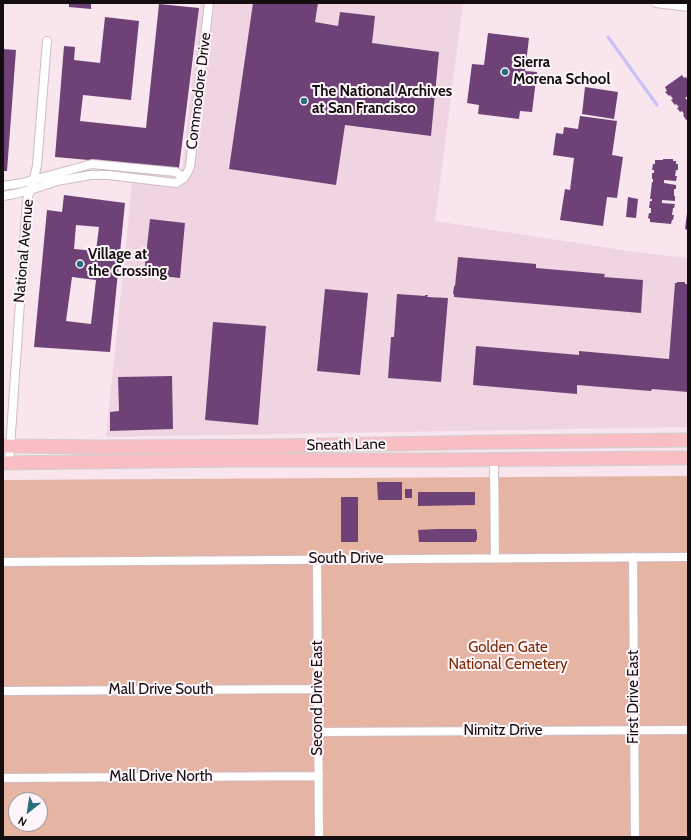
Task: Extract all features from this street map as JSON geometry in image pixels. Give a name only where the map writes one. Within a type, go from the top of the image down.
[{"type":"main road","name":"Sneath Lane","points":[[6,446],[277,446],[688,440]]},
{"type":"main road","name":"Sneath Lane","points":[[6,463],[234,460],[688,458]]},
{"type":"street","name":"Commodore Drive","points":[[184,178],[190,167],[209,3]]},
{"type":"street","points":[[656,3],[688,7]]},
{"type":"street","name":"National Avenue","points":[[6,463],[6,446],[27,204],[37,165],[47,41]]},
{"type":"street","points":[[3,186],[22,183],[92,164],[176,172],[184,178],[176,183],[108,175],[91,175],[58,181],[30,190],[3,196]]},
{"type":"street","points":[[494,459],[495,558]]},
{"type":"street","name":"First Drive East","points":[[633,557],[635,837]]},
{"type":"street","name":"South Drive","points":[[3,562],[688,557]]},
{"type":"street","name":"Second Drive East","points":[[317,559],[319,837]]},
{"type":"street","name":"Mall Drive South","points":[[3,691],[318,690]]},
{"type":"street","name":"Nimitz Drive","points":[[318,732],[688,730]]},
{"type":"street","name":"Mall Drive North","points":[[3,778],[319,776]]},
{"type":"shaded area","points":[[200,3],[463,3],[435,221],[635,252],[688,258],[688,427],[106,437],[134,165],[182,172]]},
{"type":"green space","name":"Golden Gate National Cemetery","points":[[688,476],[688,837],[3,837],[3,480]]},
{"type":"building","points":[[69,3],[91,3],[91,9],[69,7]]},
{"type":"building","points":[[253,3],[318,3],[315,22],[338,26],[340,12],[375,16],[372,43],[439,52],[431,136],[345,125],[336,185],[229,169]]},
{"type":"building","points":[[159,4],[199,8],[179,168],[55,157],[64,46],[75,47],[74,60],[100,63],[105,17],[139,21],[131,100],[83,95],[80,121],[146,128]]},
{"type":"building","points":[[488,33],[529,38],[525,71],[537,72],[532,112],[520,111],[519,119],[478,114],[479,105],[467,103],[472,64],[484,65]]},
{"type":"building","points":[[3,49],[16,50],[7,171],[3,171]]},
{"type":"building","points":[[682,75],[688,80],[688,96],[685,98],[687,100],[688,99],[688,119],[686,120],[682,111],[680,112],[677,108],[679,107],[671,100],[673,99],[670,95],[669,96],[665,92],[667,91],[665,87]]},
{"type":"building","points":[[585,87],[618,92],[614,119],[582,114]]},
{"type":"building","points":[[580,116],[617,121],[612,155],[623,157],[617,198],[607,197],[603,226],[560,220],[565,189],[570,190],[574,158],[553,155],[556,133],[563,134],[564,127],[578,129]]},
{"type":"building","points":[[673,159],[673,161],[676,161],[676,164],[678,164],[678,170],[676,170],[675,176],[677,176],[676,181],[664,180],[664,183],[676,185],[676,189],[674,189],[675,201],[662,200],[662,203],[675,204],[671,224],[650,222],[650,219],[648,218],[649,213],[651,213],[651,208],[649,208],[650,201],[652,201],[652,199],[650,199],[653,182],[652,173],[654,173],[654,170],[652,170],[653,164],[655,164],[655,160]]},
{"type":"building","name":"Village at the Crossing","points":[[64,195],[125,203],[110,352],[34,347],[47,210],[62,212]],"holes":[[[76,225],[99,227],[96,251],[74,249]],[[72,277],[96,280],[91,324],[66,321]]]},
{"type":"building","points":[[628,197],[638,199],[636,218],[626,217]]},
{"type":"building","points":[[688,213],[688,230],[685,229]]},
{"type":"building","points":[[150,219],[185,223],[180,278],[144,274]]},
{"type":"building","points":[[458,257],[536,264],[536,268],[605,274],[604,277],[643,280],[641,313],[454,297],[453,294]]},
{"type":"building","points":[[685,282],[685,284],[688,284],[688,392],[652,389],[651,391],[577,385],[577,394],[473,385],[476,346],[579,355],[579,351],[669,359],[675,283]]},
{"type":"building","points":[[325,289],[368,293],[360,375],[317,371]]},
{"type":"building","points":[[397,294],[428,295],[427,297],[448,298],[441,382],[388,378],[391,337],[394,337]]},
{"type":"building","points":[[213,322],[266,326],[258,425],[205,420]]},
{"type":"building","points":[[172,376],[173,429],[110,431],[110,412],[119,411],[118,377]]},
{"type":"building","points":[[377,482],[402,482],[402,500],[378,500]]},
{"type":"building","points":[[405,489],[412,489],[412,498],[405,498]]},
{"type":"building","points":[[418,492],[475,492],[475,505],[418,506]]},
{"type":"building","points":[[341,497],[358,497],[358,542],[341,542]]},
{"type":"building","points":[[476,529],[477,540],[476,542],[419,542],[418,530]]},
{"type":"waterway","points":[[608,37],[657,105]]},
{"type":"place","name":"Sierra Morena School","points":[[505,72]]},
{"type":"place","name":"The National Archives at San Francisco","points":[[304,101]]},
{"type":"place","name":"Village at the Crossing","points":[[80,264]]}]
